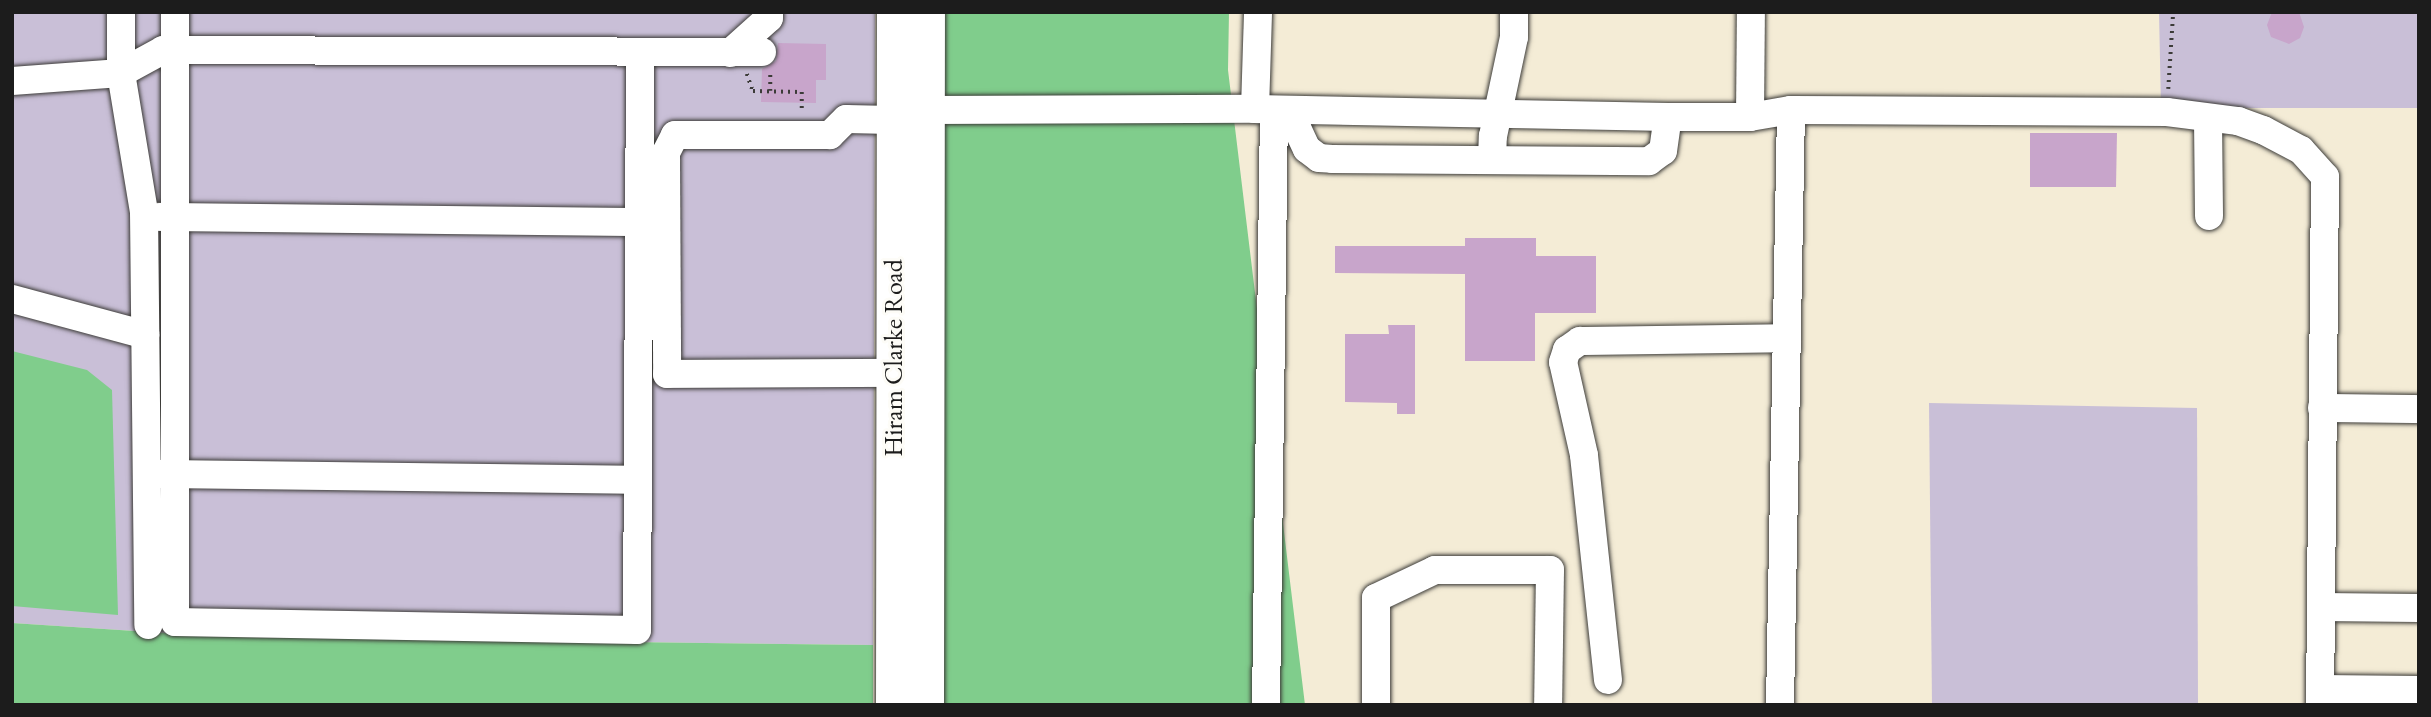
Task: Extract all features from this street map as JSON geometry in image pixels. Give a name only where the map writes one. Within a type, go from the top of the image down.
[{"type":"main road","name":"Hiram Clarke Road","points":[[894,12],[892,120],[911,371]]},
{"type":"main road","name":"Hiram Clarke Road","points":[[926,705],[910,629],[911,371],[928,110],[927,12]]},
{"type":"main road","points":[[892,120],[928,110]]},
{"type":"main road","name":"Hiram Clarke Road","points":[[893,705],[910,629]]},
{"type":"lane","points":[[121,12],[121,73],[144,212],[145,335],[162,474],[175,622],[637,631],[640,52]]},
{"type":"lane","points":[[148,625],[162,474],[175,218],[175,12]]},
{"type":"lane","points":[[12,81],[121,73],[163,50],[744,52],[769,18],[769,12]]},
{"type":"lane","points":[[1258,12],[1274,110],[1266,705]]},
{"type":"lane","points":[[1492,160],[1493,136],[1500,114],[1514,37],[1514,12]]},
{"type":"lane","points":[[1749,117],[1751,12]]},
{"type":"lane","points":[[928,110],[1274,110],[1668,117],[1749,117],[1791,110],[2167,112],[2238,121],[2263,130],[2301,150],[2325,177],[2320,697],[2419,690]]},
{"type":"lane","points":[[1274,110],[1297,128],[1307,149],[1320,158],[1650,161],[1663,151],[1668,117]]},
{"type":"lane","points":[[1780,705],[1791,110]]},
{"type":"lane","points":[[892,120],[846,119],[830,135],[675,135],[666,153],[667,374],[911,371]]},
{"type":"lane","points":[[2208,119],[2209,216]]},
{"type":"lane","points":[[144,212],[162,218],[639,222]]},
{"type":"lane","points":[[12,299],[145,335]]},
{"type":"lane","points":[[1608,680],[1584,455],[1563,362],[1567,350],[1580,341],[1787,338]]},
{"type":"lane","points":[[2322,408],[2419,409]]},
{"type":"lane","points":[[162,474],[638,480]]},
{"type":"lane","points":[[1376,705],[1376,598],[1435,570],[1550,570],[1548,705]]},
{"type":"lane","points":[[2321,607],[2419,608]]},
{"type":"path","points":[[2167,112],[2173,12]]},
{"type":"path","points":[[744,52],[753,92],[802,92],[802,135]]},
{"type":"shaded area","points":[[12,12],[875,12],[873,645],[227,637],[12,623]]},
{"type":"shaded area","points":[[2159,12],[2419,12],[2419,108],[2161,108]]},
{"type":"shaded area","points":[[1929,403],[2197,408],[2198,705],[1932,705]]},
{"type":"green space","points":[[941,12],[1229,12],[1228,70],[1305,705],[939,705]]},
{"type":"green space","points":[[12,351],[87,370],[112,390],[118,615],[12,606]]},
{"type":"green space","points":[[12,623],[227,637],[873,645],[873,705],[12,705]]},
{"type":"building","points":[[2272,12],[2299,12],[2304,27],[2300,38],[2289,44],[2271,37],[2267,25]]},
{"type":"building","points":[[778,43],[826,44],[826,80],[816,80],[816,103],[761,102],[762,69],[776,61]]},
{"type":"building","points":[[2030,133],[2117,133],[2116,187],[2030,187]]},
{"type":"building","points":[[1465,238],[1536,238],[1536,256],[1596,256],[1596,313],[1535,313],[1535,361],[1465,361],[1465,274],[1335,273],[1335,246],[1465,246]]},
{"type":"building","points":[[1388,325],[1415,325],[1415,414],[1397,414],[1397,403],[1345,402],[1345,334],[1389,334]]}]
